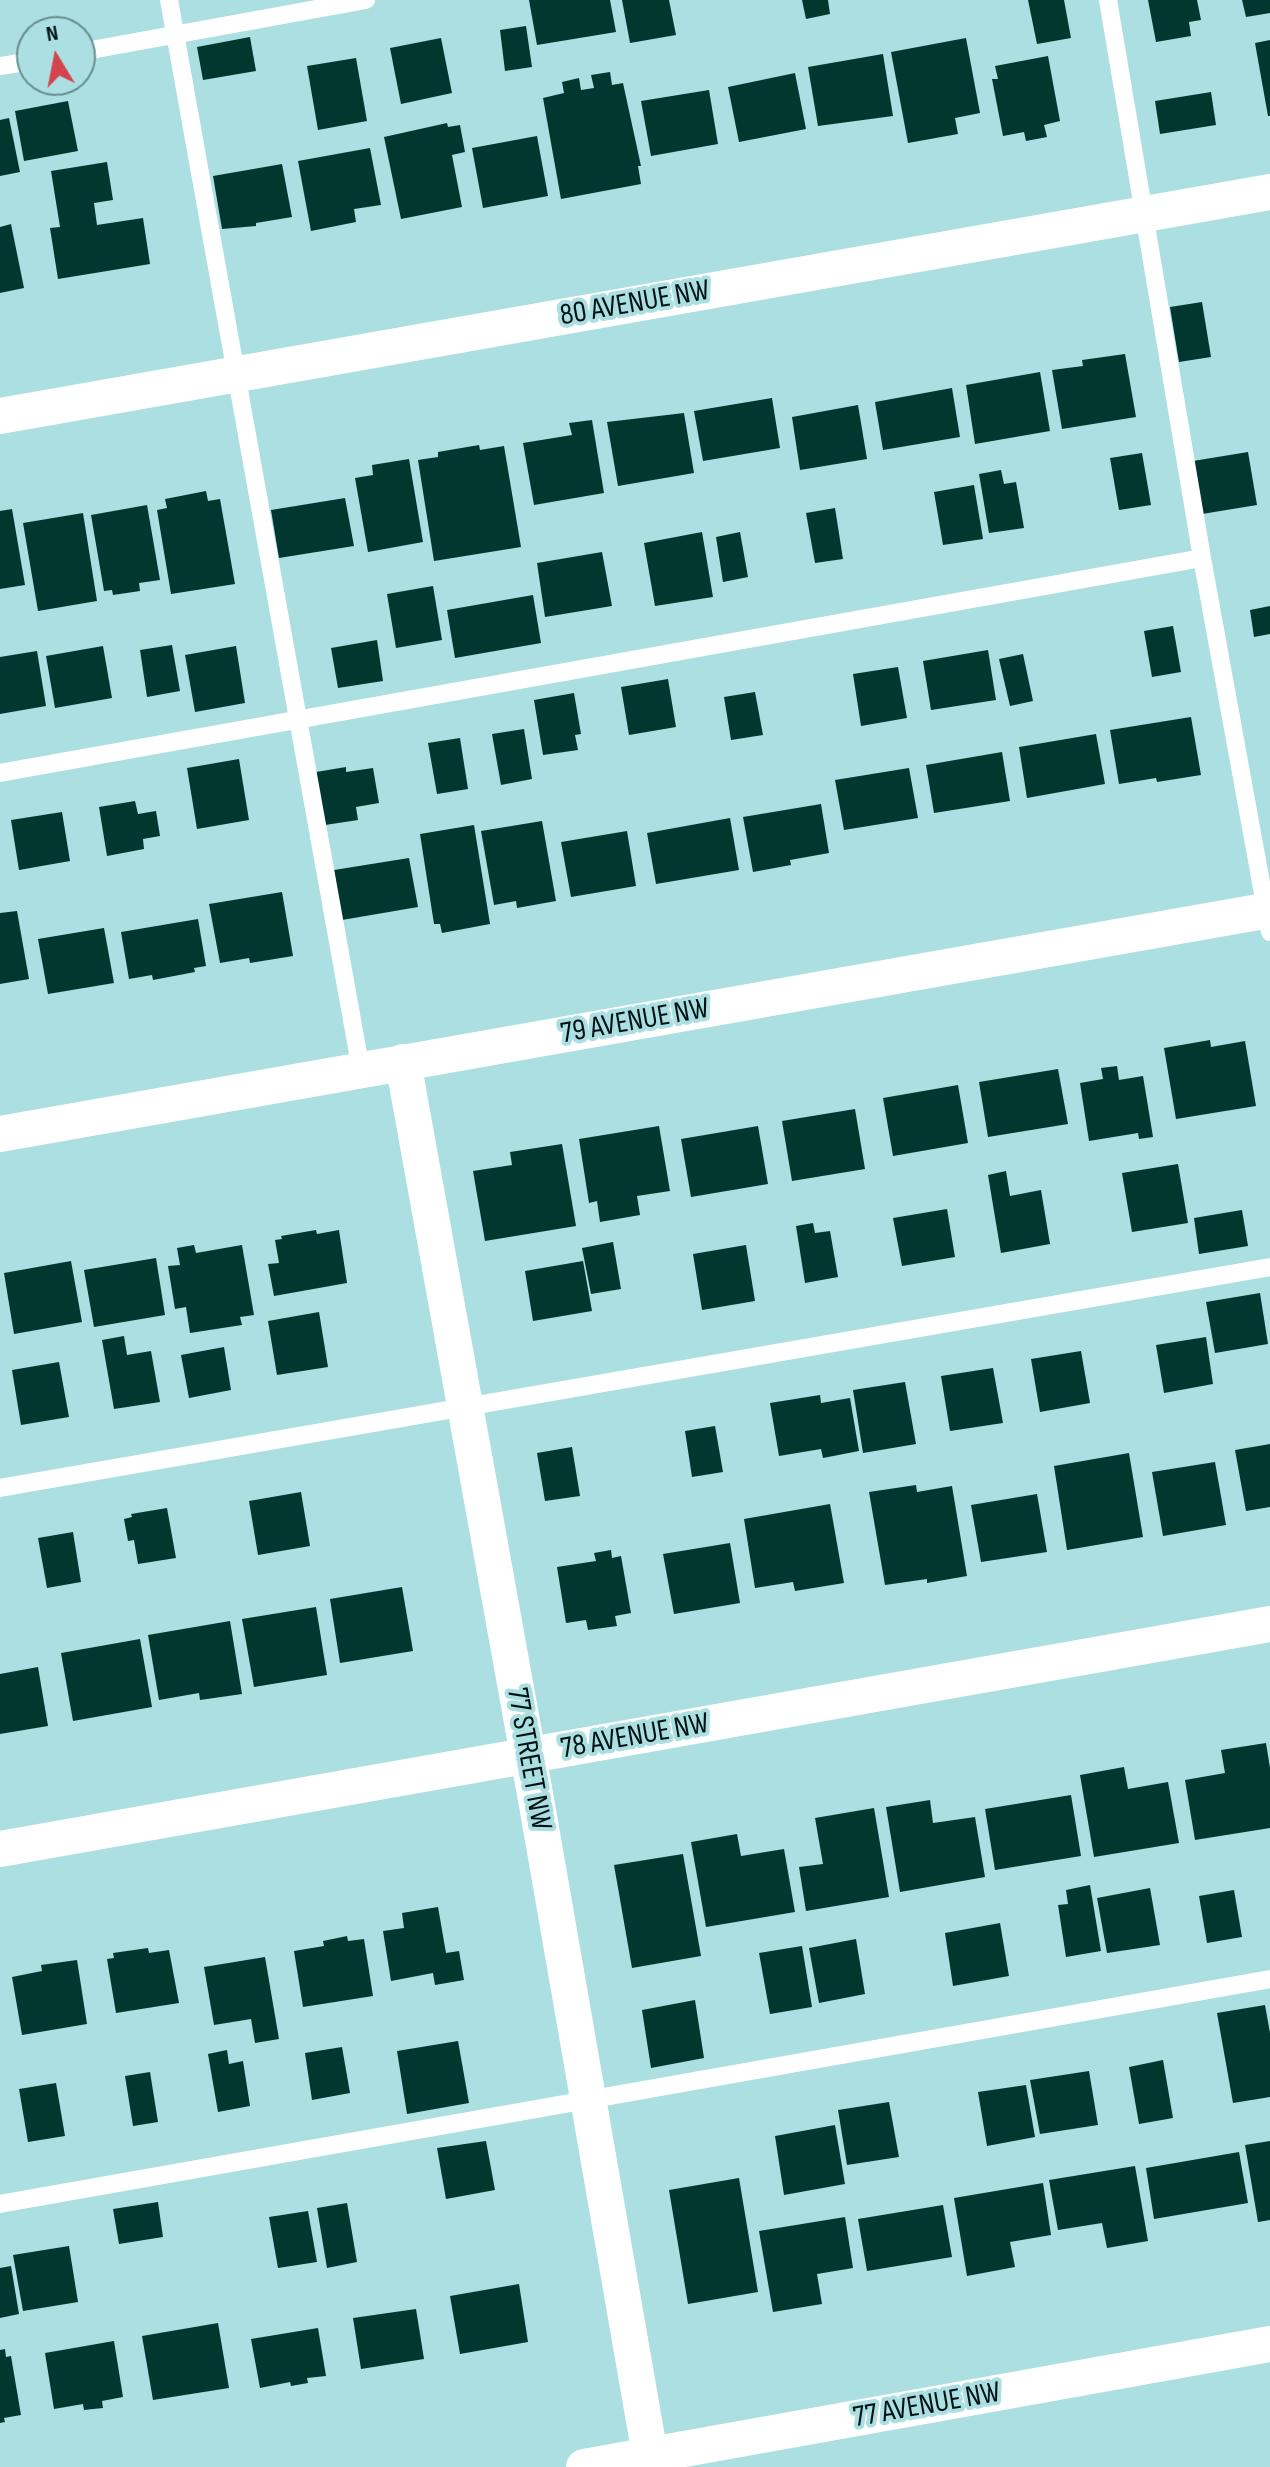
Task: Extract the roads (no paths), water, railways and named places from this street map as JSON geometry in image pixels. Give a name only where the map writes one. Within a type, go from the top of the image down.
[{"type":"street","name":"80 AVENUE NW","points":[[0,416],[1270,192]]},
{"type":"street","name":"79 AVENUE NW","points":[[0,1134],[403,1062],[1269,917]]},
{"type":"street","name":"77 STREET NW","points":[[403,1062],[650,2455]]},
{"type":"street","name":"78 AVENUE NW","points":[[0,1849],[1270,1624]]},
{"type":"street","name":"77 AVENUE NW","points":[[599,2466],[1270,2344]]},
{"type":"lane","points":[[169,0],[361,1070]]},
{"type":"lane","points":[[96,49],[366,0]]},
{"type":"lane","points":[[1108,0],[1202,558],[1269,917]]},
{"type":"lane","points":[[0,773],[1202,558]]},
{"type":"lane","points":[[0,1488],[1270,1267]]},
{"type":"lane","points":[[0,2204],[1270,1979]]}]
